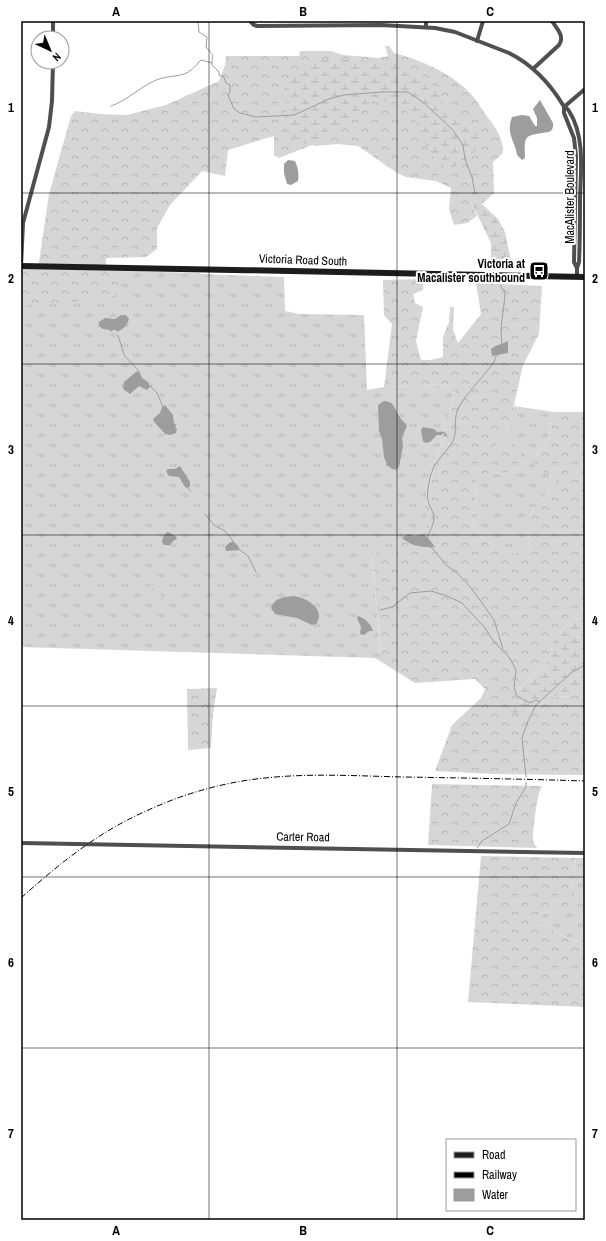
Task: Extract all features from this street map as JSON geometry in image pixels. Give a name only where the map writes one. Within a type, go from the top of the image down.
[{"type":"main road","name":"Victoria Road South","points":[[21,266],[292,270],[321,272],[585,277]]},
{"type":"street","name":"MacAlister Boulevard","points":[[250,21],[257,26],[370,23],[443,29],[509,53],[534,68],[554,90],[573,118],[580,144],[581,166],[578,224],[579,262],[577,277]]},
{"type":"street","points":[[426,21],[426,27]]},
{"type":"street","points":[[477,41],[483,21]]},
{"type":"street","points":[[534,68],[562,41],[561,35],[552,21]]},
{"type":"street","points":[[21,266],[23,223],[49,127],[52,101],[52,70]]},
{"type":"street","points":[[564,106],[585,89]]},
{"type":"street","name":"Carter Road","points":[[21,843],[585,853]]},
{"type":"green space","points":[[385,46],[389,46],[394,53],[425,63],[454,79],[472,95],[498,133],[502,142],[503,153],[493,162],[494,193],[482,204],[475,195],[471,202],[477,216],[467,223],[454,225],[449,209],[451,188],[436,181],[406,177],[397,173],[358,146],[337,144],[312,145],[279,158],[274,155],[274,136],[228,150],[225,176],[202,171],[170,205],[157,228],[157,249],[146,257],[106,258],[106,271],[120,271],[118,282],[119,293],[107,299],[21,306],[21,269],[38,269],[49,194],[71,116],[75,111],[127,115],[166,105],[219,81],[225,65],[226,56],[299,56],[300,51],[331,51],[343,55],[379,58],[388,56]]},
{"type":"green space","points":[[336,59],[399,64],[426,78],[436,88],[444,106],[460,122],[478,130],[484,141],[469,158],[451,169],[444,167],[433,157],[416,122],[409,114],[396,102],[374,101],[362,108],[351,119],[334,129],[331,141],[304,144],[294,140],[282,129],[288,106],[282,92],[292,80],[316,61]]},
{"type":"green space","points":[[475,194],[482,204],[498,219],[505,232],[511,261],[503,263],[501,266],[491,259],[491,243],[471,202]]},
{"type":"green space","points":[[120,271],[284,277],[285,311],[299,314],[364,315],[367,390],[384,387],[455,385],[450,412],[425,505],[435,547],[400,540],[397,551],[394,554],[372,555],[381,657],[21,647],[21,293],[109,295]]},
{"type":"green space","points":[[423,279],[423,290],[413,294],[415,303],[423,307],[416,341],[421,360],[430,360],[443,357],[443,337],[449,322],[450,307],[454,307],[453,330],[458,343],[481,314],[476,283],[542,286],[539,334],[523,365],[512,414],[512,424],[495,446],[499,449],[511,442],[522,450],[524,466],[517,472],[483,475],[476,480],[475,510],[471,517],[476,533],[495,547],[511,553],[525,552],[528,550],[532,511],[555,483],[556,479],[535,466],[533,459],[548,441],[554,412],[585,412],[585,608],[559,632],[552,644],[550,660],[519,688],[510,715],[554,697],[569,696],[585,690],[585,775],[494,774],[435,771],[452,725],[481,698],[485,689],[475,679],[415,683],[375,658],[381,656],[372,554],[394,554],[397,551],[402,538],[406,542],[435,546],[428,538],[425,505],[450,412],[455,385],[384,387],[392,324],[384,315],[383,280]]},
{"type":"green space","points":[[514,406],[554,412],[548,441],[533,459],[536,466],[556,479],[555,483],[532,511],[528,550],[525,552],[511,553],[495,547],[476,533],[471,517],[475,510],[476,480],[482,475],[517,472],[499,449],[494,446],[512,424]]},
{"type":"green space","points":[[152,576],[164,578],[158,581],[152,591],[165,599],[157,599],[149,593],[150,587],[154,582]]},
{"type":"green space","points":[[585,608],[585,690],[569,696],[554,697],[509,716],[519,688],[550,660],[552,644],[559,632]]},
{"type":"green space","points":[[217,688],[213,714],[211,748],[188,750],[187,689]]},
{"type":"green space","points":[[432,784],[542,786],[537,803],[534,827],[533,840],[537,848],[428,845]]},
{"type":"green space","points":[[481,856],[576,858],[572,888],[576,901],[566,909],[551,909],[541,916],[544,925],[573,941],[585,939],[585,1007],[468,1002]]},
{"type":"green space","points":[[576,858],[585,858],[585,939],[573,941],[544,925],[541,916],[551,909],[566,909],[572,888]]},
{"type":"water","points":[[540,100],[553,123],[552,129],[549,132],[535,134],[528,137],[525,144],[525,158],[522,160],[517,155],[510,132],[510,123],[512,117],[522,115],[529,116],[535,126],[537,126],[537,118],[533,109]]},
{"type":"water","points":[[288,160],[295,161],[298,171],[298,181],[291,185],[287,184],[284,173],[284,164]]},
{"type":"water","points":[[121,315],[126,315],[129,319],[127,324],[117,332],[116,330],[113,330],[110,332],[110,330],[103,329],[99,326],[99,322],[105,318],[115,319]]},
{"type":"water","points":[[508,341],[508,353],[492,356],[491,349]]},
{"type":"water","points":[[139,371],[142,378],[148,382],[150,387],[147,390],[139,386],[130,394],[123,389],[124,382]]},
{"type":"water","points":[[384,401],[394,406],[407,426],[402,437],[403,446],[399,467],[396,470],[387,465],[379,431],[378,405]]},
{"type":"water","points":[[165,405],[173,415],[174,423],[176,425],[175,428],[177,428],[176,433],[170,435],[165,434],[153,419],[160,413],[162,407]]},
{"type":"water","points":[[423,427],[434,429],[437,432],[444,432],[447,435],[445,437],[443,433],[442,435],[437,435],[430,442],[426,443],[423,441],[421,430]]},
{"type":"water","points":[[180,466],[190,482],[190,486],[188,488],[185,487],[179,477],[169,476],[166,471],[168,469],[175,469]]},
{"type":"water","points":[[168,532],[177,537],[177,539],[170,545],[164,545],[162,542]]},
{"type":"water","points":[[408,534],[415,536],[423,534],[435,547],[413,545],[402,538]]},
{"type":"water","points":[[233,541],[240,550],[226,551],[225,547]]},
{"type":"water","points":[[293,596],[304,599],[314,605],[319,614],[319,619],[316,624],[312,625],[297,618],[275,614],[271,608],[274,602]]},
{"type":"water","points":[[358,616],[363,618],[371,626],[373,631],[369,631],[364,635],[360,634],[361,627],[357,618]]},
{"type":"waterway","points":[[198,21],[199,32],[207,37],[206,47],[213,55],[212,65],[219,72],[219,75],[224,77],[226,83],[230,85],[230,92],[228,95],[234,109],[240,113],[256,117],[294,115],[329,99],[344,95],[382,92],[408,92],[424,103],[452,129],[463,145],[465,159],[472,177],[475,194]]},
{"type":"waterway","points":[[111,106],[122,101],[154,81],[189,72],[201,60],[212,63]]},
{"type":"waterway","points":[[501,285],[501,288],[504,290],[505,294],[501,326],[502,344]]},
{"type":"waterway","points":[[118,335],[124,355],[139,371]]},
{"type":"waterway","points":[[428,538],[434,520],[434,515],[427,497],[432,471],[453,441],[457,411],[469,393],[494,362],[496,356]]},
{"type":"waterway","points":[[150,386],[157,393],[163,407]]},
{"type":"waterway","points":[[188,488],[191,491]]},
{"type":"waterway","points":[[205,514],[214,525],[225,531],[233,541]]},
{"type":"waterway","points":[[431,547],[447,566],[456,572],[467,583],[480,600],[494,620],[503,649]]},
{"type":"waterway","points":[[240,550],[248,556],[256,572]]},
{"type":"waterway","points":[[380,610],[392,607],[410,593],[431,591],[462,603],[485,628],[494,642],[509,657],[516,670],[514,688],[517,696],[530,703],[536,700],[540,702]]},
{"type":"waterway","points":[[526,777],[522,738],[536,705],[572,672],[585,665]]},
{"type":"waterway","points":[[477,848],[482,841],[509,824],[516,803],[526,787],[526,782]]},
{"type":"railway","points":[[21,898],[64,861],[94,839],[127,820],[188,794],[234,782],[282,776],[317,775],[585,781]]},
{"type":"place","name":"Victoria at Macalister southbound","points":[[539,271]]}]
